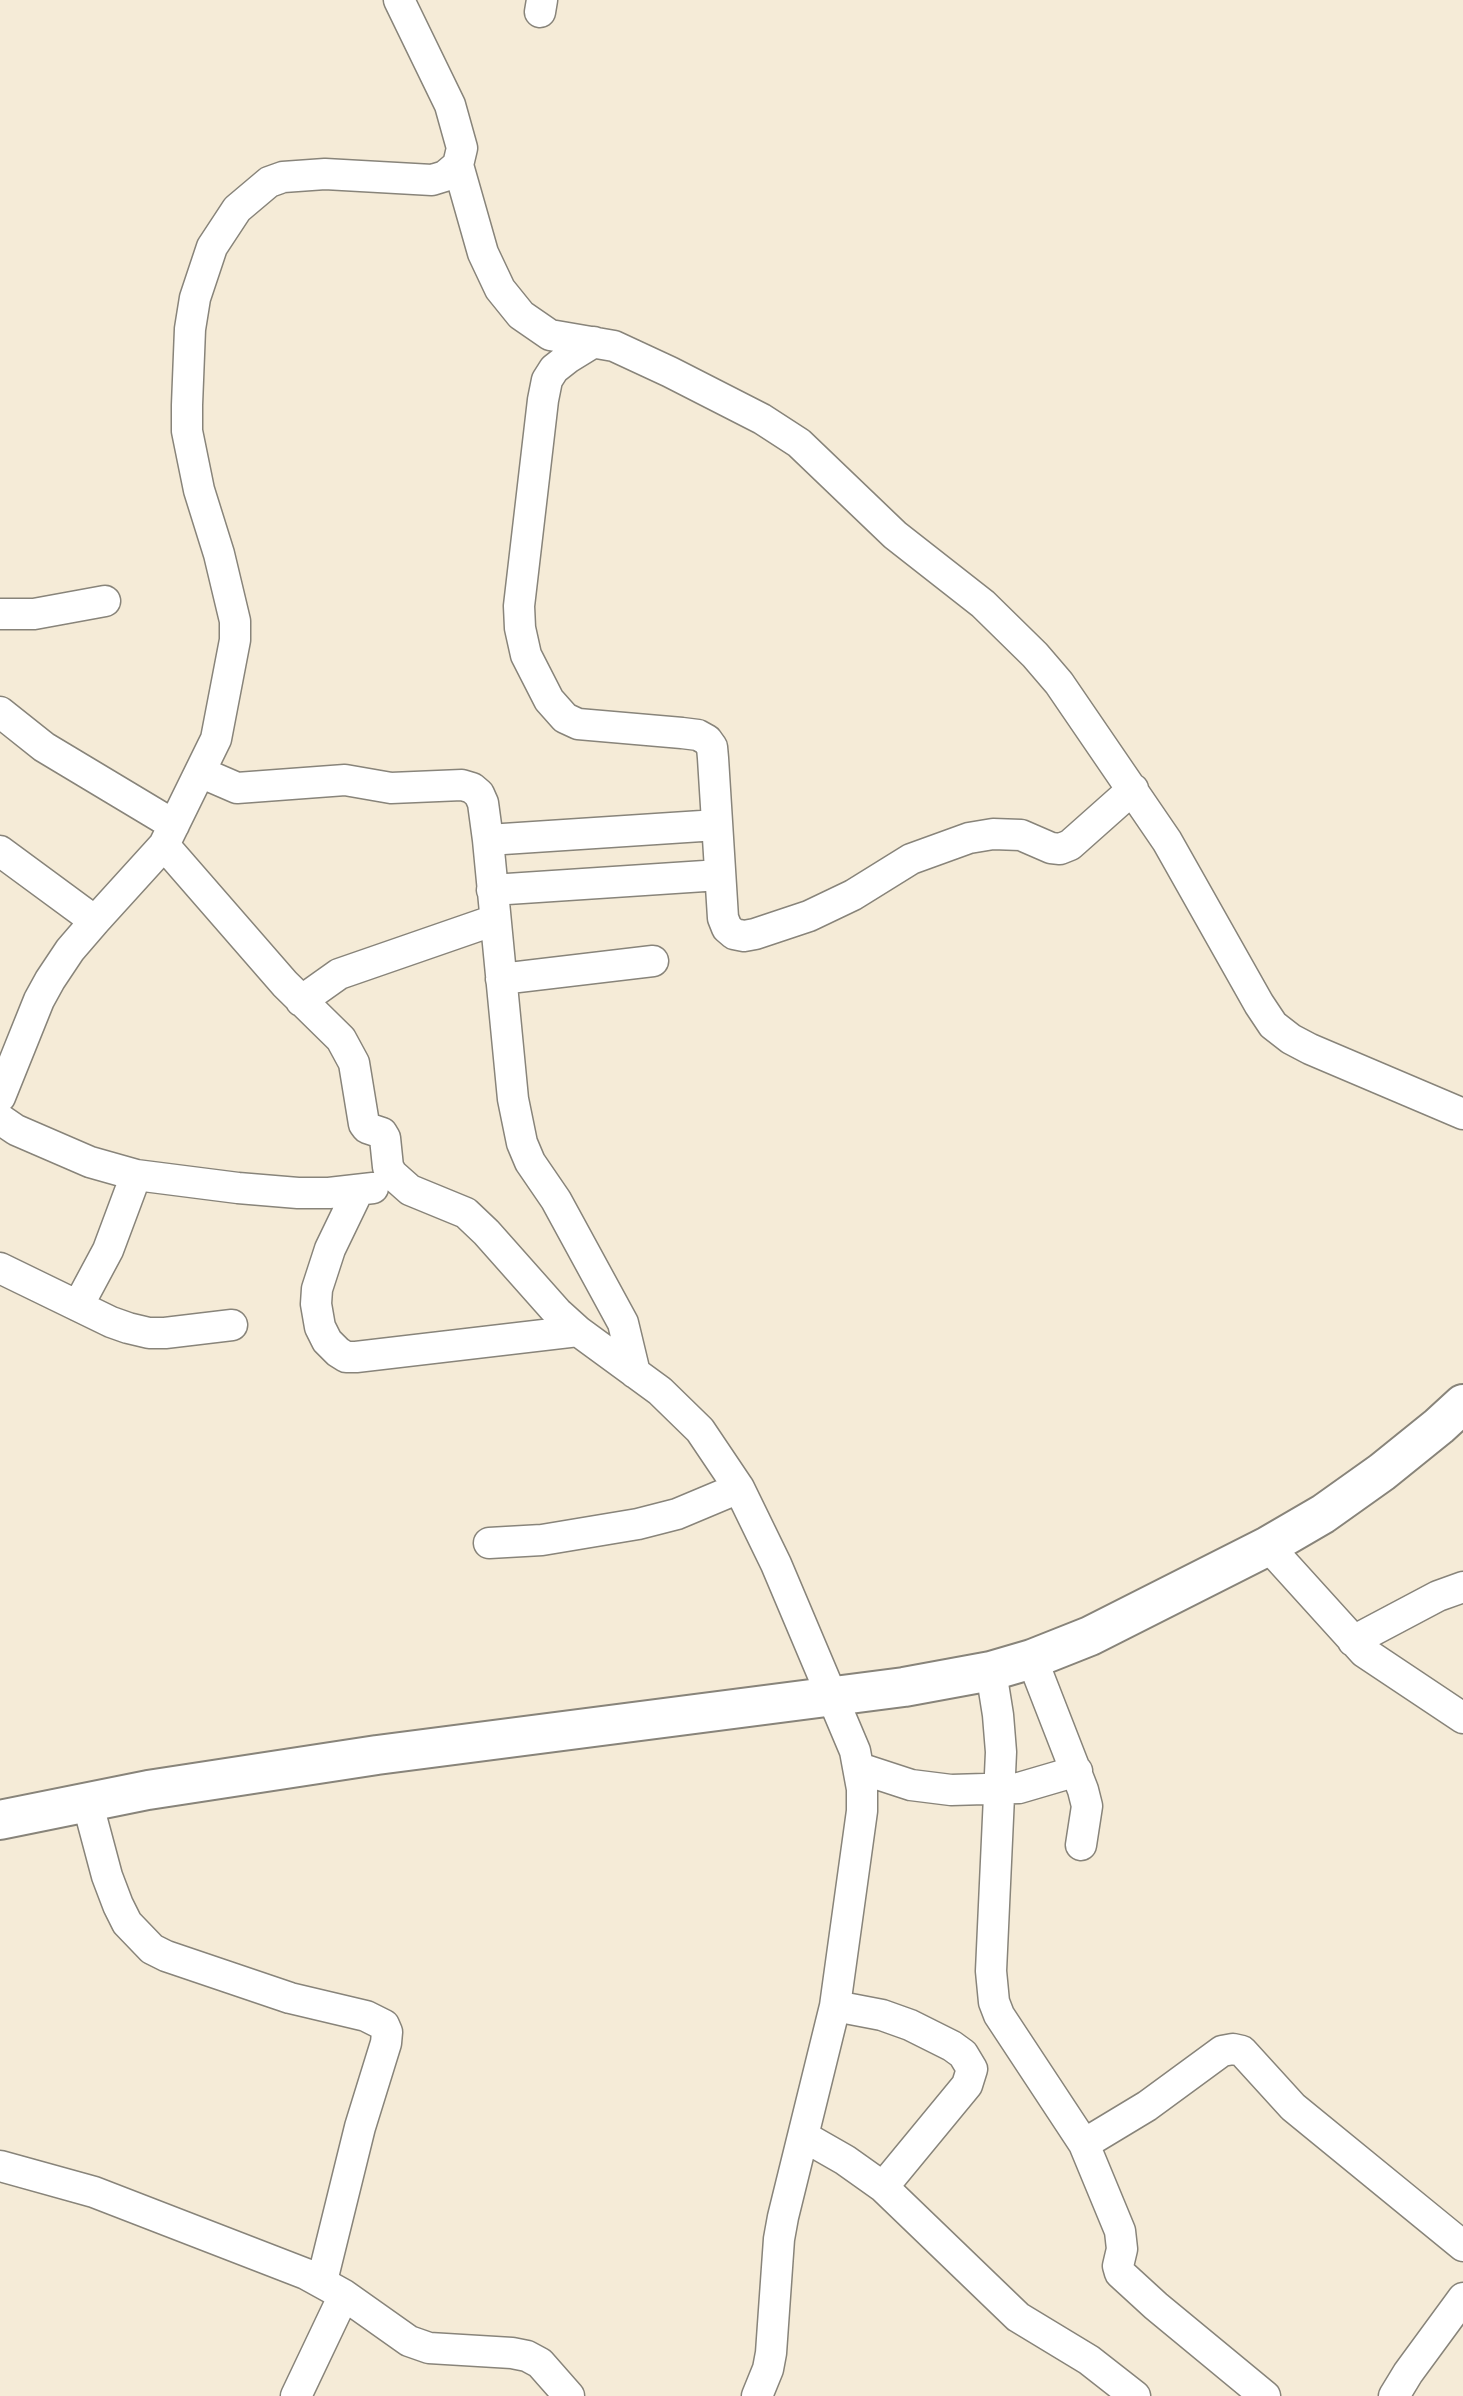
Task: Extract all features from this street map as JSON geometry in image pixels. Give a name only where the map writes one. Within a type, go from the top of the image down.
[{"type":"main road","points":[[0,1820],[87,1801],[377,1755],[916,1685],[991,1671],[1032,1659],[1101,1630],[1268,1546],[1324,1514],[1382,1472],[1463,1404]]},
{"type":"street","points":[[399,0],[450,105],[462,148],[458,165],[483,253],[500,289],[521,315],[550,335],[614,346],[762,419],[799,443],[895,535],[983,604],[1035,655],[1076,706],[1167,841],[1273,1025],[1310,1049],[1463,1114]]},
{"type":"street","points":[[0,1097],[44,990],[70,950],[169,835],[216,739],[235,640],[231,601],[199,490],[187,431],[190,329],[195,299],[212,247],[237,209],[269,182],[292,176],[326,174],[432,180],[446,176],[458,165]]},
{"type":"street","points":[[594,342],[554,369],[543,400],[519,606],[520,628],[526,655],[549,700],[565,718],[578,724],[682,733],[698,735],[707,740],[712,747],[713,758],[723,918],[727,928],[734,934],[754,934],[830,907],[911,859],[969,838],[1013,834],[1060,849],[1070,845],[1133,789]]},
{"type":"street","points":[[0,614],[34,614],[105,601]]},
{"type":"street","points":[[0,712],[44,747],[169,835],[214,905],[301,1001],[332,1029],[349,1051],[354,1063],[364,1124],[367,1128],[382,1133],[388,1167],[401,1183],[410,1190],[466,1213],[557,1312],[578,1331],[660,1391],[700,1430],[739,1489],[786,1587],[855,1751],[862,1789],[862,1811],[835,2007],[779,2239],[768,2369],[757,2396]]},
{"type":"street","points":[[200,772],[237,788],[327,779],[391,788],[462,785],[472,788],[483,803],[513,1099],[522,1143],[530,1162],[556,1200],[623,1323],[635,1373]]},
{"type":"street","points":[[488,840],[717,825]]},
{"type":"street","points":[[0,851],[95,920]]},
{"type":"street","points":[[492,890],[720,876]]},
{"type":"street","points":[[301,1001],[339,974],[495,920]]},
{"type":"street","points":[[501,979],[653,961]]},
{"type":"street","points":[[0,1119],[16,1130],[77,1157],[136,1174],[298,1193],[358,1191],[401,1183]]},
{"type":"street","points":[[78,1306],[108,1250],[136,1174]]},
{"type":"street","points":[[358,1191],[330,1249],[317,1289],[316,1317],[327,1341],[338,1352],[346,1357],[356,1357],[578,1331]]},
{"type":"street","points":[[0,1268],[111,1322],[149,1333],[232,1325]]},
{"type":"street","points":[[489,1542],[541,1540],[638,1524],[677,1514],[739,1489]]},
{"type":"street","points":[[1268,1546],[1353,1641],[1376,1662],[1463,1718]]},
{"type":"street","points":[[1353,1641],[1438,1596],[1463,1587]]},
{"type":"street","points":[[1032,1659],[1077,1771],[1087,1806],[1082,1845]]},
{"type":"street","points":[[991,1671],[1000,1733],[1000,1789],[991,1971],[994,2002],[999,2015],[1084,2144],[1120,2231],[1120,2273],[1265,2396]]},
{"type":"street","points":[[859,1769],[929,1788],[1000,1789],[1036,1785],[1077,1771]]},
{"type":"street","points":[[87,1801],[117,1906],[127,1923],[152,1949],[290,1997],[366,2016],[384,2025],[387,2032],[363,2118],[333,2288],[296,2396]]},
{"type":"street","points":[[835,2007],[881,2015],[910,2025],[953,2046],[963,2054],[972,2069],[967,2084],[883,2187]]},
{"type":"street","points":[[1084,2144],[1147,2106],[1222,2051],[1242,2051],[1293,2108],[1463,2246]]},
{"type":"street","points":[[803,2136],[845,2160],[883,2187],[1018,2317],[1089,2360],[1135,2396]]},
{"type":"street","points":[[0,2166],[94,2192],[333,2288],[409,2341],[429,2348],[512,2353],[527,2357],[540,2363],[569,2396]]},
{"type":"street","points":[[1394,2396],[1463,2298]]}]
